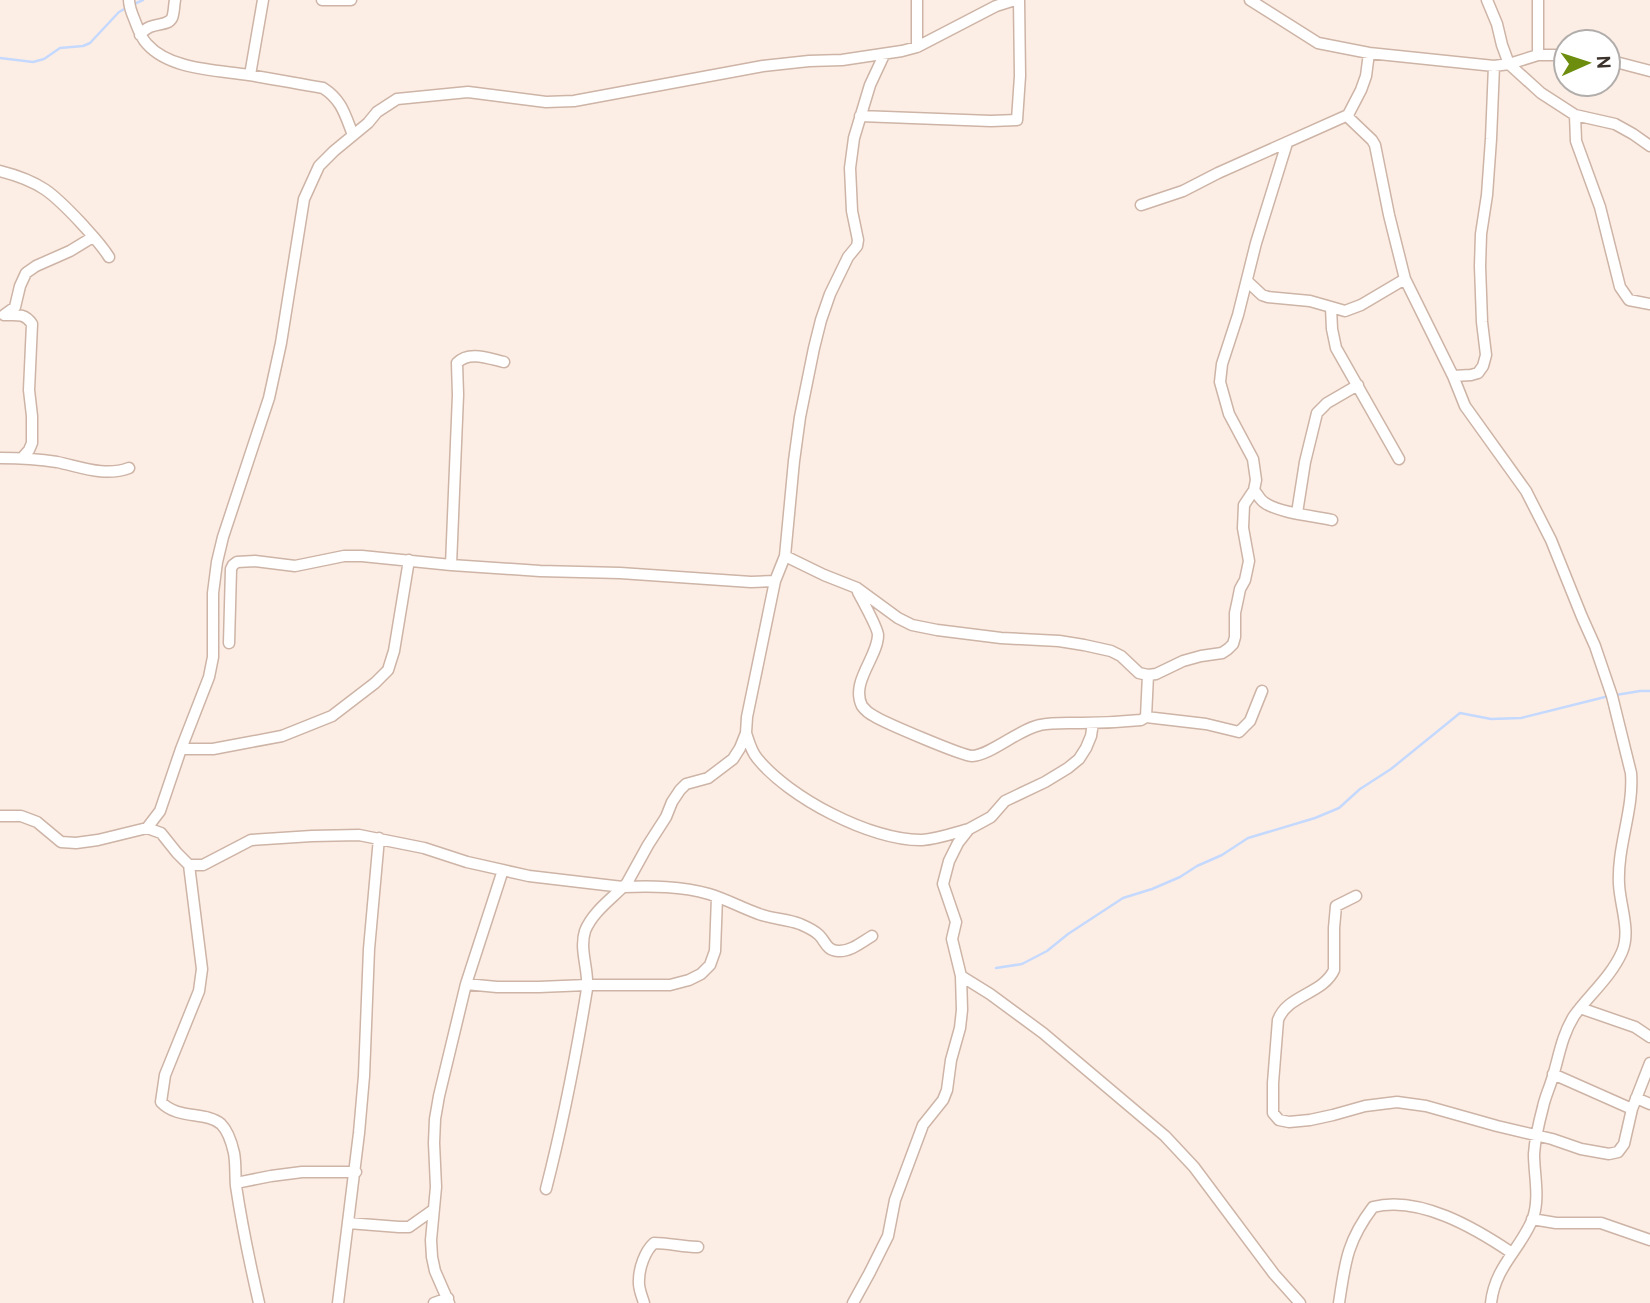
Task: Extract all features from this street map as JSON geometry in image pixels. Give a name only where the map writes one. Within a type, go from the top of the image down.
[{"type":"street","points":[[128,0],[140,35],[148,46],[159,54],[193,67],[323,88],[333,94],[341,104],[353,135]]},
{"type":"street","points":[[140,35],[148,27],[168,23],[172,19],[176,0]]},
{"type":"street","points":[[250,75],[263,0]]},
{"type":"street","points":[[322,0],[351,0]]},
{"type":"street","points":[[917,0],[917,47]]},
{"type":"street","points":[[147,828],[160,811],[209,677],[213,657],[212,593],[217,562],[269,398],[281,343],[304,200],[319,166],[377,112],[397,99],[468,92],[546,102],[574,101],[763,66],[842,61],[884,55],[917,47],[996,6],[1017,0],[1020,76],[1017,120],[860,116]]},
{"type":"street","points":[[1487,0],[1509,64],[1541,93],[1575,115],[1615,124],[1650,146]]},
{"type":"street","points":[[1538,0],[1538,55]]},
{"type":"street","points":[[1253,1],[1318,43],[1369,53],[1494,66],[1538,55],[1552,55]]},
{"type":"street","points":[[1141,205],[1183,191],[1348,115],[1366,76],[1369,53]]},
{"type":"street","points":[[546,1189],[575,1059],[587,985],[583,940],[586,929],[594,916],[631,877],[680,790],[686,783],[708,778],[733,759],[746,733],[775,581],[785,556],[798,428],[814,348],[830,294],[848,257],[857,246],[850,168],[854,138],[870,85],[884,55]]},
{"type":"street","points":[[1622,64],[1650,71]]},
{"type":"street","points":[[1453,376],[1471,376],[1478,373],[1486,355],[1480,267],[1494,66]]},
{"type":"street","points":[[1348,115],[1375,145],[1405,279],[1465,406],[1526,491],[1551,540],[1595,646],[1612,696],[1631,773],[1631,798],[1619,865],[1625,934],[1623,949],[1566,1032],[1543,1105],[1534,1150],[1537,1196],[1532,1219],[1502,1268],[1492,1290],[1491,1303]]},
{"type":"street","points":[[1575,115],[1576,141],[1600,207],[1620,287],[1629,300],[1650,304]]},
{"type":"street","points":[[785,556],[857,588],[912,625],[1001,638],[1084,645],[1111,651],[1121,656],[1139,673],[1148,675],[1192,659],[1222,653],[1233,644],[1235,613],[1249,561],[1243,528],[1244,505],[1254,490],[1256,480],[1253,459],[1229,414],[1220,382],[1222,363],[1287,143]]},
{"type":"street","points":[[0,170],[33,182],[52,193],[108,257]]},
{"type":"street","points":[[2,316],[15,307],[26,273],[93,237]]},
{"type":"street","points":[[1247,281],[1262,295],[1310,301],[1345,311],[1405,279]]},
{"type":"street","points":[[1331,308],[1336,348],[1399,458]]},
{"type":"street","points":[[2,316],[22,315],[29,318],[32,324],[29,390],[32,443],[22,458]]},
{"type":"street","points":[[451,565],[457,363],[461,359],[474,356],[504,362]]},
{"type":"street","points":[[1297,513],[1305,461],[1317,413],[1327,403],[1358,385]]},
{"type":"street","points":[[0,458],[54,462],[109,472],[129,468]]},
{"type":"street","points":[[1254,490],[1267,505],[1332,520]]},
{"type":"street","points":[[229,643],[231,569],[237,562],[255,561],[295,566],[344,556],[362,556],[451,565],[751,582],[775,581]]},
{"type":"street","points":[[181,749],[213,749],[282,736],[332,716],[375,683],[388,670],[394,651],[409,560]]},
{"type":"street","points":[[857,588],[878,635],[861,680],[862,705],[870,715],[967,755],[982,753],[1043,724],[1141,720],[1146,716],[1206,724],[1239,732],[1250,721],[1262,691]]},
{"type":"street","points":[[1146,716],[1148,675]]},
{"type":"street","points":[[746,733],[753,753],[792,791],[875,832],[920,840],[969,829],[991,817],[1005,801],[1068,768],[1079,759],[1086,748],[1093,723]]},
{"type":"street","points":[[0,816],[21,816],[37,822],[61,842],[76,843],[147,828],[161,833],[189,865],[202,969],[198,991],[165,1075],[161,1102],[167,1108],[182,1114],[215,1120],[222,1125],[229,1138],[234,1152],[246,1248],[259,1303]]},
{"type":"street","points":[[852,1303],[888,1236],[895,1200],[923,1125],[943,1100],[947,1090],[962,1010],[961,976],[952,939],[956,922],[943,884],[949,861],[969,829]]},
{"type":"street","points":[[189,865],[203,865],[251,841],[359,835],[425,848],[467,862],[529,876],[623,887],[687,889],[718,897],[760,915],[796,922],[819,935],[828,948],[835,951],[845,951],[872,936]]},
{"type":"street","points":[[338,1303],[356,1171],[364,1076],[369,950],[379,838]]},
{"type":"street","points":[[434,1303],[449,1301],[435,1271],[432,1257],[436,1187],[435,1119],[466,984],[503,870]]},
{"type":"street","points":[[1356,896],[1336,906],[1332,975],[1286,1007],[1278,1020],[1273,1107],[1275,1117],[1279,1120],[1310,1120],[1365,1106],[1397,1102],[1426,1106],[1581,1149],[1609,1154],[1618,1152],[1624,1144],[1632,1109],[1650,1063]]},
{"type":"street","points":[[466,984],[539,988],[670,985],[689,980],[710,965],[715,951],[718,897]]},
{"type":"street","points":[[961,976],[1043,1033],[1165,1136],[1194,1167],[1274,1274],[1300,1303]]},
{"type":"street","points":[[1580,1008],[1635,1027],[1650,1037]]},
{"type":"street","points":[[1553,1074],[1632,1109]]},
{"type":"street","points":[[1636,1098],[1650,1104]]},
{"type":"street","points":[[236,1183],[302,1172],[356,1171]]},
{"type":"street","points":[[1339,1303],[1348,1252],[1358,1229],[1373,1207],[1397,1203],[1420,1208],[1454,1220],[1512,1253]]},
{"type":"street","points":[[348,1223],[409,1227],[433,1210]]},
{"type":"street","points":[[1532,1219],[1556,1223],[1601,1223],[1650,1240]]},
{"type":"street","points":[[644,1303],[638,1279],[650,1247],[654,1243],[698,1247]]},
{"type":"waterway","points":[[134,4],[143,0]]},
{"type":"waterway","points":[[0,58],[33,62],[44,59],[60,48],[83,46],[90,43],[119,12],[128,7]]},
{"type":"waterway","points":[[1616,695],[1650,691]]},
{"type":"waterway","points":[[996,968],[1022,964],[1047,951],[1123,898],[1180,877],[1248,838],[1339,808],[1460,713],[1491,719],[1521,718],[1609,696]]}]
